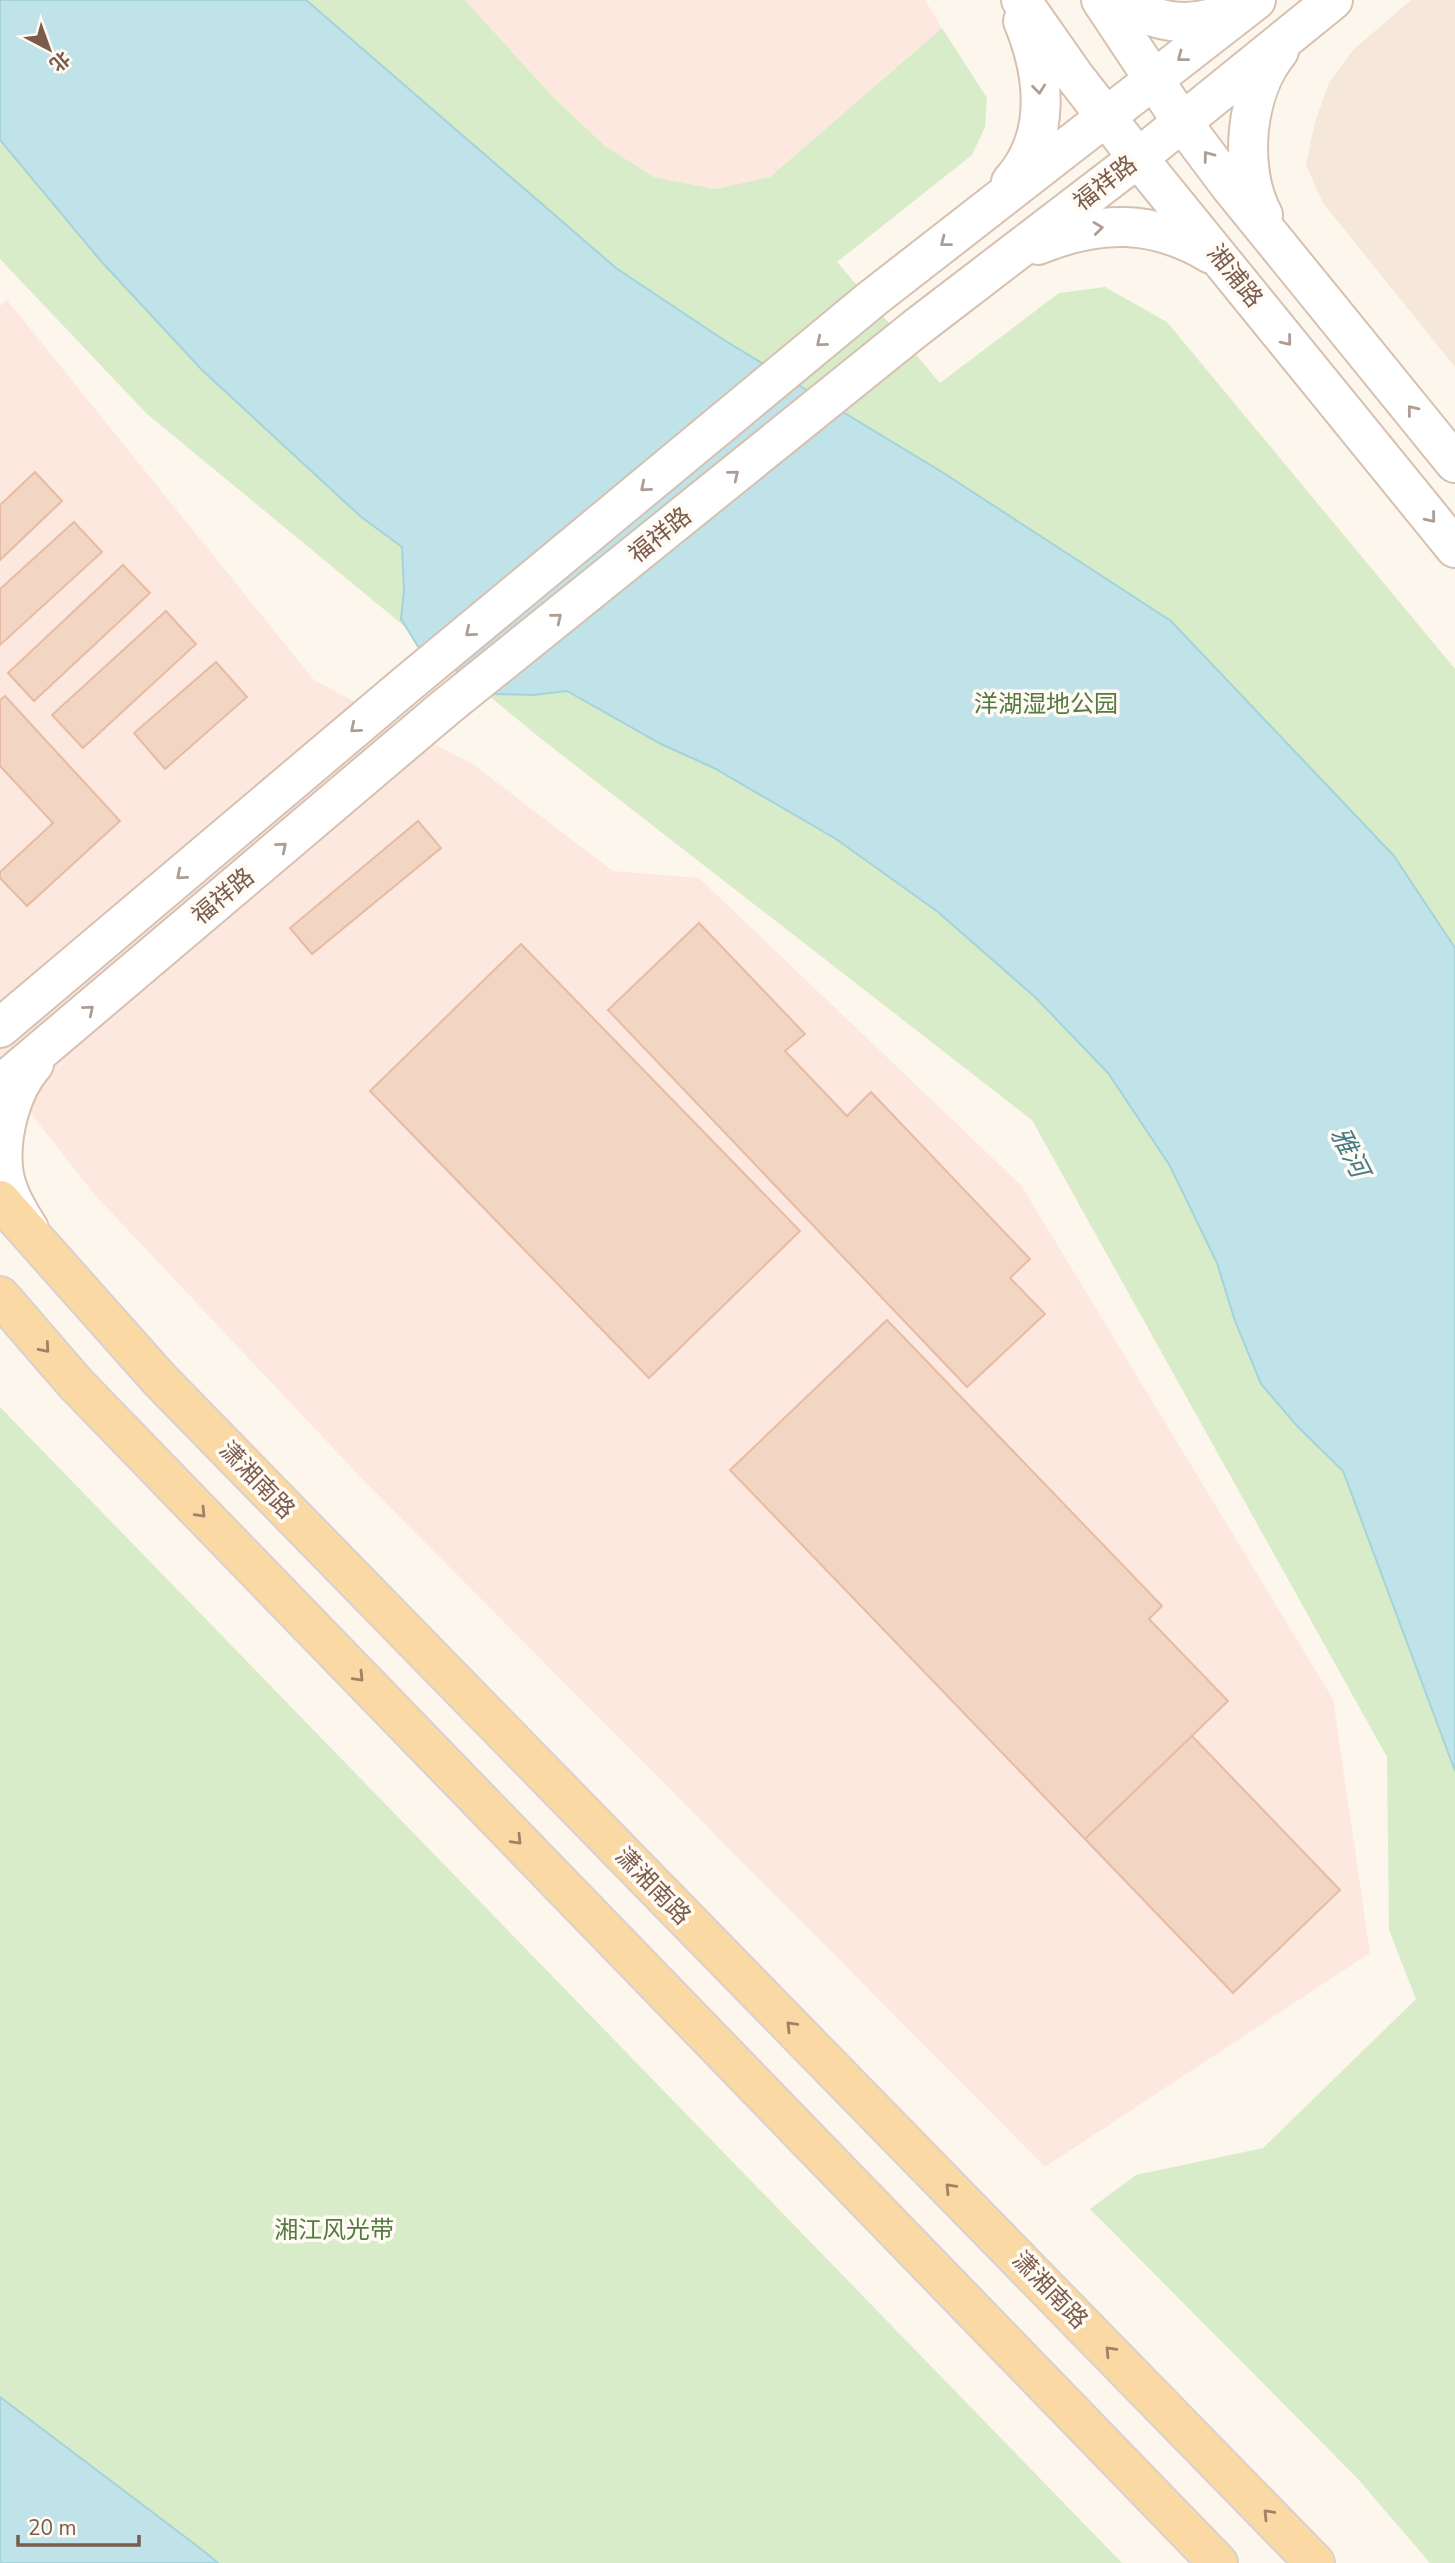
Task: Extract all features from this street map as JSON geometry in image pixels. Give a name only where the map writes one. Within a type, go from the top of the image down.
[{"type":"main road","points":[[974,219],[1014,178],[1035,148],[1042,114],[1038,73],[1026,28],[1014,0]]},
{"type":"main road","name":"湘浦路","points":[[1021,0],[1075,77],[1138,158],[1455,548]]},
{"type":"main road","points":[[1101,0],[1182,122],[1455,463]]},
{"type":"main road","points":[[1116,0],[1164,22],[1195,23],[1231,12],[1254,0]]},
{"type":"main road","name":"福祥路","points":[[0,1028],[407,684],[873,299],[1254,0]]},
{"type":"main road","name":"福祥路","points":[[0,1085],[446,707],[916,328],[1138,158],[1333,0]]},
{"type":"main road","points":[[1278,245],[1253,197],[1248,160],[1248,124],[1268,64],[1295,32]]},
{"type":"main road","points":[[990,271],[1037,245],[1071,232],[1111,227],[1152,230],[1185,239],[1210,254],[1236,278]]},
{"type":"main road","points":[[0,999],[47,981],[97,945]]},
{"type":"main road","points":[[37,1242],[13,1204],[3,1169],[5,1131],[12,1101],[28,1070],[57,1037]]},
{"type":"main road","name":"潇湘南路","points":[[0,1200],[170,1390],[1315,2563]]},
{"type":"main road","points":[[0,1296],[76,1384],[1218,2563]]},
{"type":"shaded area","points":[[465,0],[925,0],[942,28],[770,177],[715,189],[654,177],[605,146],[553,97]]},
{"type":"shaded area","points":[[1411,0],[1455,0],[1455,367],[1323,203],[1306,165],[1315,122],[1329,83],[1354,49]]},
{"type":"shaded area","points":[[7,300],[314,680],[474,765],[613,871],[699,878],[1021,1185],[1333,1699],[1370,1953],[1045,2167],[365,1482],[94,1194],[0,1074],[0,306]]},
{"type":"green space","name":"洋湖湿地公园","points":[[0,0],[465,0],[553,97],[605,146],[654,177],[715,189],[770,177],[942,28],[987,98],[985,127],[972,155],[837,262],[940,383],[1059,293],[1105,287],[1167,322],[1455,669],[1455,2563],[1430,2563],[1357,2478],[1090,2209],[1136,2175],[1263,2148],[1416,1999],[1389,1930],[1387,1757],[1032,1120],[540,738],[147,414],[0,259]]},
{"type":"green space","name":"湘江风光带","points":[[0,1407],[1122,2563],[218,2563],[0,2397]]},
{"type":"water","name":"雅河","points":[[0,0],[306,0],[616,268],[724,340],[942,472],[1171,621],[1394,856],[1455,948],[1455,1771],[1343,1471],[1298,1427],[1261,1384],[1235,1321],[1217,1263],[1170,1166],[1108,1073],[1035,997],[938,912],[836,839],[714,768],[661,744],[567,691],[533,695],[495,694],[419,648],[401,619],[404,590],[402,547],[360,516],[202,370],[100,260],[0,140]]},
{"type":"water","points":[[0,2397],[205,2552],[218,2563],[0,2563]]},
{"type":"building","points":[[35,472],[62,501],[0,560],[0,505]]},
{"type":"building","points":[[74,522],[102,552],[0,645],[0,589]]},
{"type":"building","points":[[123,565],[150,593],[34,701],[8,673]]},
{"type":"building","points":[[166,611],[196,644],[83,748],[52,715]]},
{"type":"building","points":[[216,662],[247,697],[165,769],[134,733]]},
{"type":"building","points":[[5,696],[120,821],[27,906],[0,878],[0,872],[53,823],[0,766],[0,700]]},
{"type":"building","points":[[418,821],[441,848],[312,954],[290,928]]},
{"type":"building","points":[[699,923],[805,1034],[785,1051],[847,1116],[871,1092],[1030,1259],[1010,1278],[1045,1314],[967,1387],[608,1010]]},
{"type":"building","points":[[521,944],[800,1231],[649,1378],[370,1091]]},
{"type":"building","points":[[887,1320],[1162,1606],[1149,1619],[1228,1701],[1085,1839],[730,1470]]},
{"type":"building","points":[[1192,1736],[1340,1890],[1233,1993],[1085,1839]]}]
